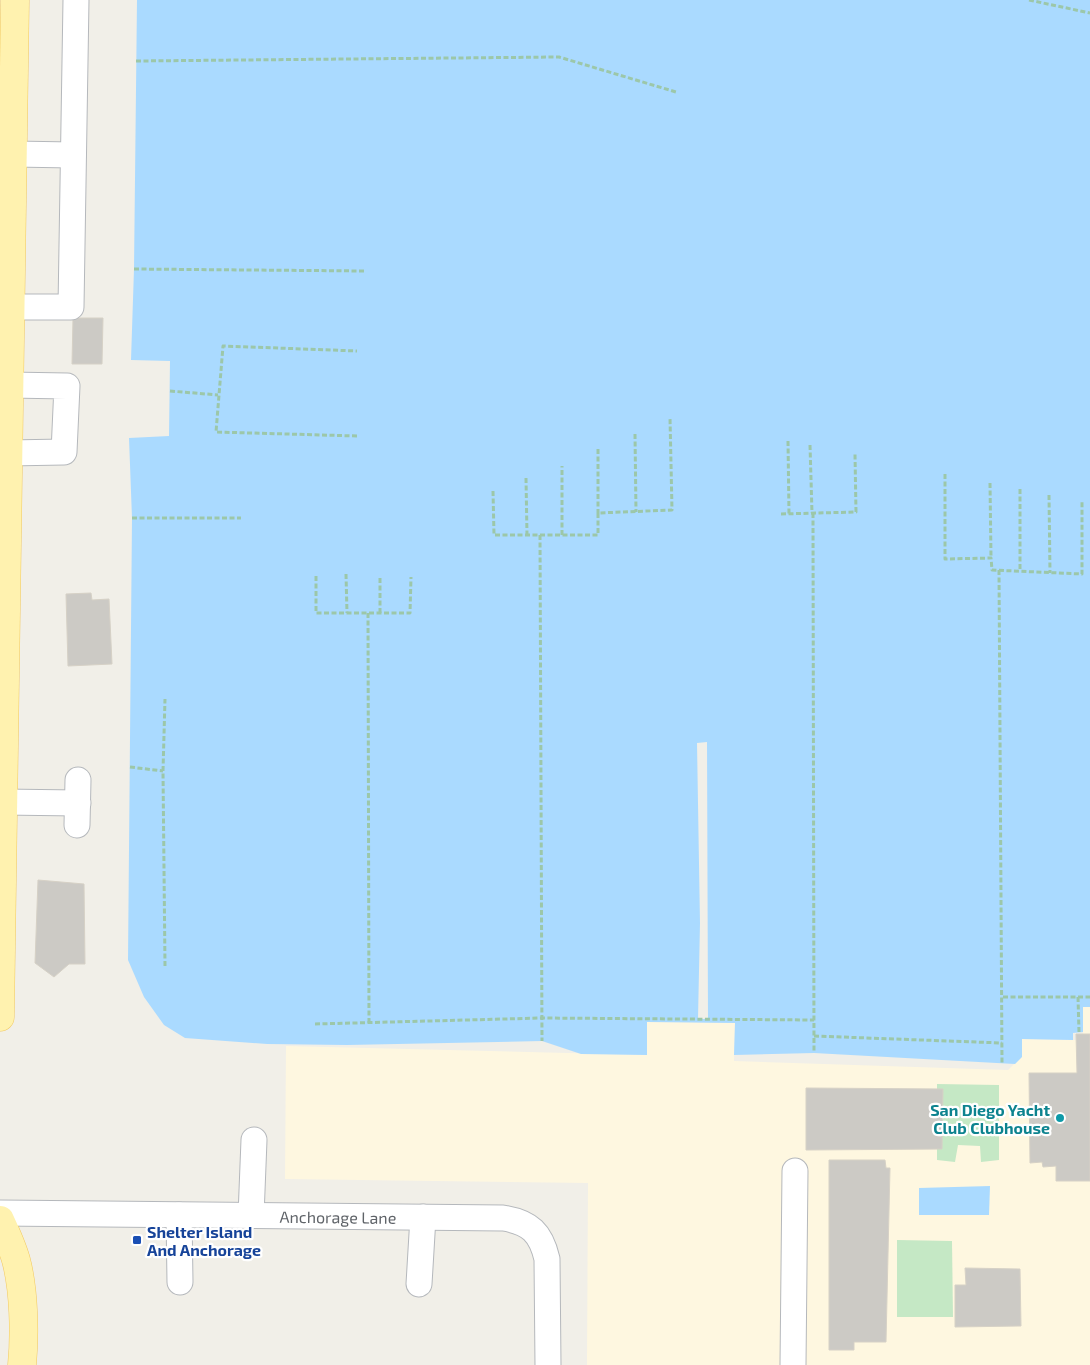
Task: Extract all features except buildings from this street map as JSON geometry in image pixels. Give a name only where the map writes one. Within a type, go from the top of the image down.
[{"type":"main road","points":[[0,1016],[3,645],[15,0]]},
{"type":"main road","points":[[0,1220],[13,1250],[20,1274],[24,1342],[22,1365]]},
{"type":"street","points":[[10,307],[71,307],[76,0]]},
{"type":"street","points":[[13,154],[73,155]]},
{"type":"street","points":[[8,453],[64,452],[67,386],[9,385]]},
{"type":"street","points":[[2,802],[78,803]]},
{"type":"street","points":[[251,1216],[254,1140]]},
{"type":"street","points":[[793,1365],[795,1171]]},
{"type":"street","name":"Anchorage Lane","points":[[0,1213],[510,1219],[530,1227],[539,1236],[545,1248],[548,1272],[548,1365]]},
{"type":"street","points":[[179,1215],[180,1282]]},
{"type":"street","points":[[419,1284],[423,1217]]},
{"type":"path","points":[[1029,0],[1090,13]]},
{"type":"path","points":[[136,61],[559,57],[676,92]]},
{"type":"path","points":[[134,269],[365,271]]},
{"type":"path","points":[[357,351],[223,346],[216,432],[357,436]]},
{"type":"path","points":[[170,391],[218,395]]},
{"type":"path","points":[[598,513],[672,510],[670,418]]},
{"type":"path","points":[[635,434],[636,512]]},
{"type":"path","points":[[788,441],[789,514]]},
{"type":"path","points":[[810,445],[813,513],[814,1053]]},
{"type":"path","points":[[493,491],[494,535],[598,535],[598,449]]},
{"type":"path","points":[[781,514],[856,512],[855,454]]},
{"type":"path","points":[[562,466],[562,535]]},
{"type":"path","points":[[944,474],[945,559],[991,558]]},
{"type":"path","points":[[526,478],[527,535]]},
{"type":"path","points":[[990,483],[992,570],[1082,574],[1082,502]]},
{"type":"path","points":[[1020,489],[1020,571]]},
{"type":"path","points":[[1049,495],[1050,573]]},
{"type":"path","points":[[132,518],[241,518]]},
{"type":"path","points":[[540,535],[542,1041]]},
{"type":"path","points":[[1000,570],[1002,1063]]},
{"type":"path","points":[[346,574],[347,613]]},
{"type":"path","points":[[316,576],[316,613],[410,613],[411,577]]},
{"type":"path","points":[[380,576],[380,613]]},
{"type":"path","points":[[368,613],[369,1023]]},
{"type":"path","points":[[165,699],[163,772],[165,966]]},
{"type":"path","points":[[130,767],[163,772]]},
{"type":"path","points":[[1002,997],[1090,997]]},
{"type":"path","points":[[1078,997],[1078,1032]]},
{"type":"path","points":[[315,1024],[542,1018],[814,1020]]},
{"type":"path","points":[[814,1036],[1002,1043]]},
{"type":"shaded area","points":[[1083,1007],[1090,1007],[1090,1365],[587,1365],[588,1183],[285,1179],[286,1046],[647,1055],[647,1021],[735,1023],[734,1061],[1008,1070],[1021,1057],[1021,1039],[1076,1040],[1076,1034],[1083,1034]]},
{"type":"green space","points":[[937,1084],[999,1085],[999,1160],[981,1162],[980,1146],[958,1145],[955,1162],[937,1160]]},
{"type":"green space","points":[[897,1240],[952,1241],[953,1317],[897,1317]]},
{"type":"water","points":[[137,0],[1090,0],[1090,1007],[1083,1007],[1083,1032],[1073,1033],[1073,1040],[1022,1039],[1022,1057],[1015,1064],[814,1053],[734,1055],[735,1023],[647,1022],[647,1055],[581,1054],[542,1041],[347,1045],[267,1044],[185,1038],[164,1025],[144,997],[128,960],[132,518],[129,438],[169,436],[170,361],[131,360]]},
{"type":"water","points":[[990,1186],[989,1215],[919,1215],[919,1188]]},
{"type":"pier","points":[[707,742],[708,1019],[698,1019],[700,923],[697,743]]},
{"type":"place","name":"San Diego Yacht Club Clubhouse","points":[[1060,1118]]},
{"type":"place","name":"Shelter Island And Anchorage","points":[[137,1240]]}]
